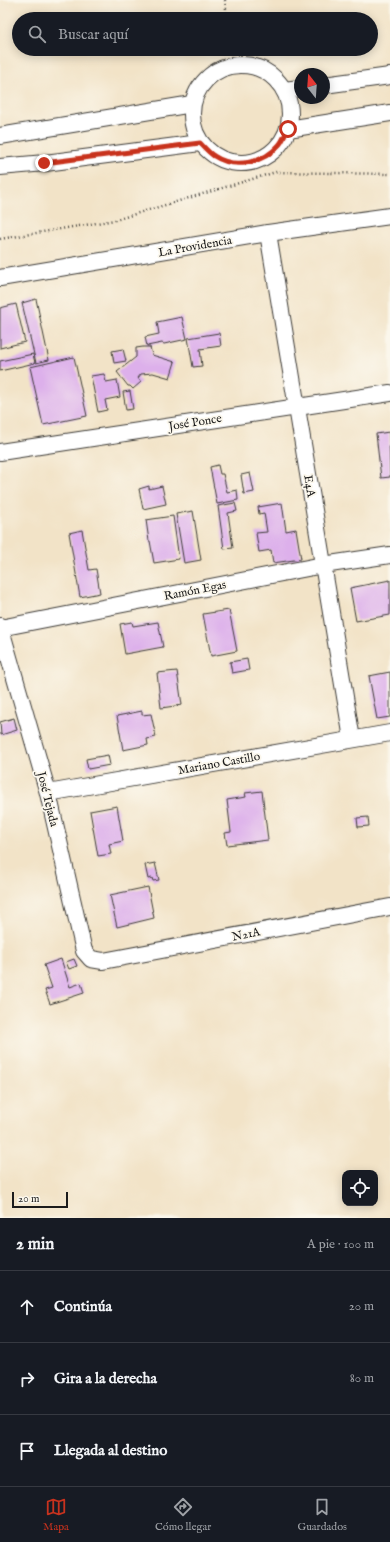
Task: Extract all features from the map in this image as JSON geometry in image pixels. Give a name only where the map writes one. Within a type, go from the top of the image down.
[{"type":"street","points":[[233,66],[253,67],[271,75],[284,90],[290,109],[288,129],[279,145],[265,157],[248,163],[230,163],[213,156],[200,143],[192,124],[192,104],[200,86],[215,73],[233,66]]},
{"type":"street","points":[[330,84],[390,76]]},
{"type":"street","points":[[284,90],[294,89]]},
{"type":"street","points":[[0,136],[192,104]]},
{"type":"street","points":[[288,129],[390,113]]},
{"type":"street","points":[[0,168],[200,143]]},
{"type":"street","name":"La Providencia","points":[[0,278],[268,234],[390,216]]},
{"type":"street","name":"E4A","points":[[268,234],[352,739]]},
{"type":"street","name":"José Ponce","points":[[0,452],[390,394]]},
{"type":"street","name":"Ramón Egas","points":[[0,627],[324,565],[390,555]]},
{"type":"street","name":"José Tejada","points":[[0,627],[48,793],[84,951],[91,959],[103,961]]},
{"type":"street","name":"Mariano Castillo","points":[[48,793],[390,733]]},
{"type":"street","name":"N21A","points":[[103,961],[390,907]]},
{"type":"path","points":[[225,0],[226,12]]},
{"type":"path","points":[[232,56],[233,66]]},
{"type":"path","points":[[0,239],[115,220],[276,172],[390,174]]},
{"type":"building","points":[[36,299],[49,360],[36,363],[22,303]]},
{"type":"building","points":[[16,304],[25,342],[0,348],[0,308]]},
{"type":"building","points":[[182,317],[187,339],[147,346],[145,337],[159,334],[157,322]]},
{"type":"building","points":[[219,333],[221,346],[200,349],[202,366],[193,367],[188,338]]},
{"type":"building","points":[[150,347],[152,355],[175,362],[170,378],[153,373],[141,374],[138,378],[141,382],[133,389],[128,386],[117,372],[136,357],[136,348]]},
{"type":"building","points":[[123,349],[126,361],[114,363],[112,351]]},
{"type":"building","points":[[33,354],[35,363],[0,371],[0,361]]},
{"type":"building","points":[[74,357],[87,416],[43,425],[30,367]]},
{"type":"building","points":[[104,374],[106,382],[117,380],[120,397],[105,400],[107,410],[98,412],[91,376]]},
{"type":"building","points":[[130,391],[133,409],[126,410],[123,392]]},
{"type":"building","points":[[389,432],[390,477],[381,478],[376,434]]},
{"type":"building","points":[[218,465],[220,474],[223,474],[227,492],[237,490],[238,500],[217,504],[210,467]]},
{"type":"building","points":[[250,473],[254,492],[244,494],[241,475]]},
{"type":"building","points":[[149,486],[149,489],[162,486],[166,504],[143,509],[139,489]]},
{"type":"building","points":[[235,503],[237,511],[228,513],[233,548],[224,549],[218,506]]},
{"type":"building","points":[[282,503],[286,531],[296,529],[301,559],[273,563],[271,550],[259,552],[256,533],[267,532],[264,513],[259,514],[258,507]]},
{"type":"building","points":[[193,511],[201,560],[184,563],[176,514]]},
{"type":"building","points":[[173,516],[179,559],[154,563],[146,520]]},
{"type":"building","points":[[82,530],[89,570],[96,569],[100,593],[80,597],[69,533]]},
{"type":"building","points":[[390,580],[390,615],[356,621],[350,588]]},
{"type":"building","points":[[229,610],[237,651],[211,656],[203,614]]},
{"type":"building","points":[[132,622],[133,626],[158,622],[163,647],[125,654],[120,624]]},
{"type":"building","points":[[247,659],[249,670],[232,673],[230,662]]},
{"type":"building","points":[[177,671],[182,705],[161,708],[157,673]]},
{"type":"building","points":[[390,672],[390,717],[377,719],[369,676]]},
{"type":"building","points":[[142,711],[142,715],[151,714],[156,737],[147,739],[148,745],[123,750],[117,716]]},
{"type":"building","points":[[14,718],[17,730],[1,735],[0,722]]},
{"type":"building","points":[[108,755],[110,765],[88,769],[86,759]]},
{"type":"building","points":[[262,791],[268,840],[227,845],[225,833],[231,832],[227,800],[246,797],[245,793]]},
{"type":"building","points":[[117,806],[123,841],[109,844],[111,854],[98,856],[90,811]]},
{"type":"building","points":[[368,817],[369,826],[358,827],[357,818]]},
{"type":"building","points":[[155,863],[159,880],[153,881],[152,878],[148,879],[145,865]]},
{"type":"building","points":[[148,887],[154,918],[117,927],[110,895]]},
{"type":"building","points":[[61,959],[70,987],[81,983],[84,993],[50,1004],[45,990],[52,988],[44,965]]},
{"type":"building","points":[[74,959],[77,966],[69,969],[66,962]]},
{"type":"route","points":[[44,163],[200,143],[213,156],[230,163],[248,163],[265,157],[279,145],[288,129]]}]
